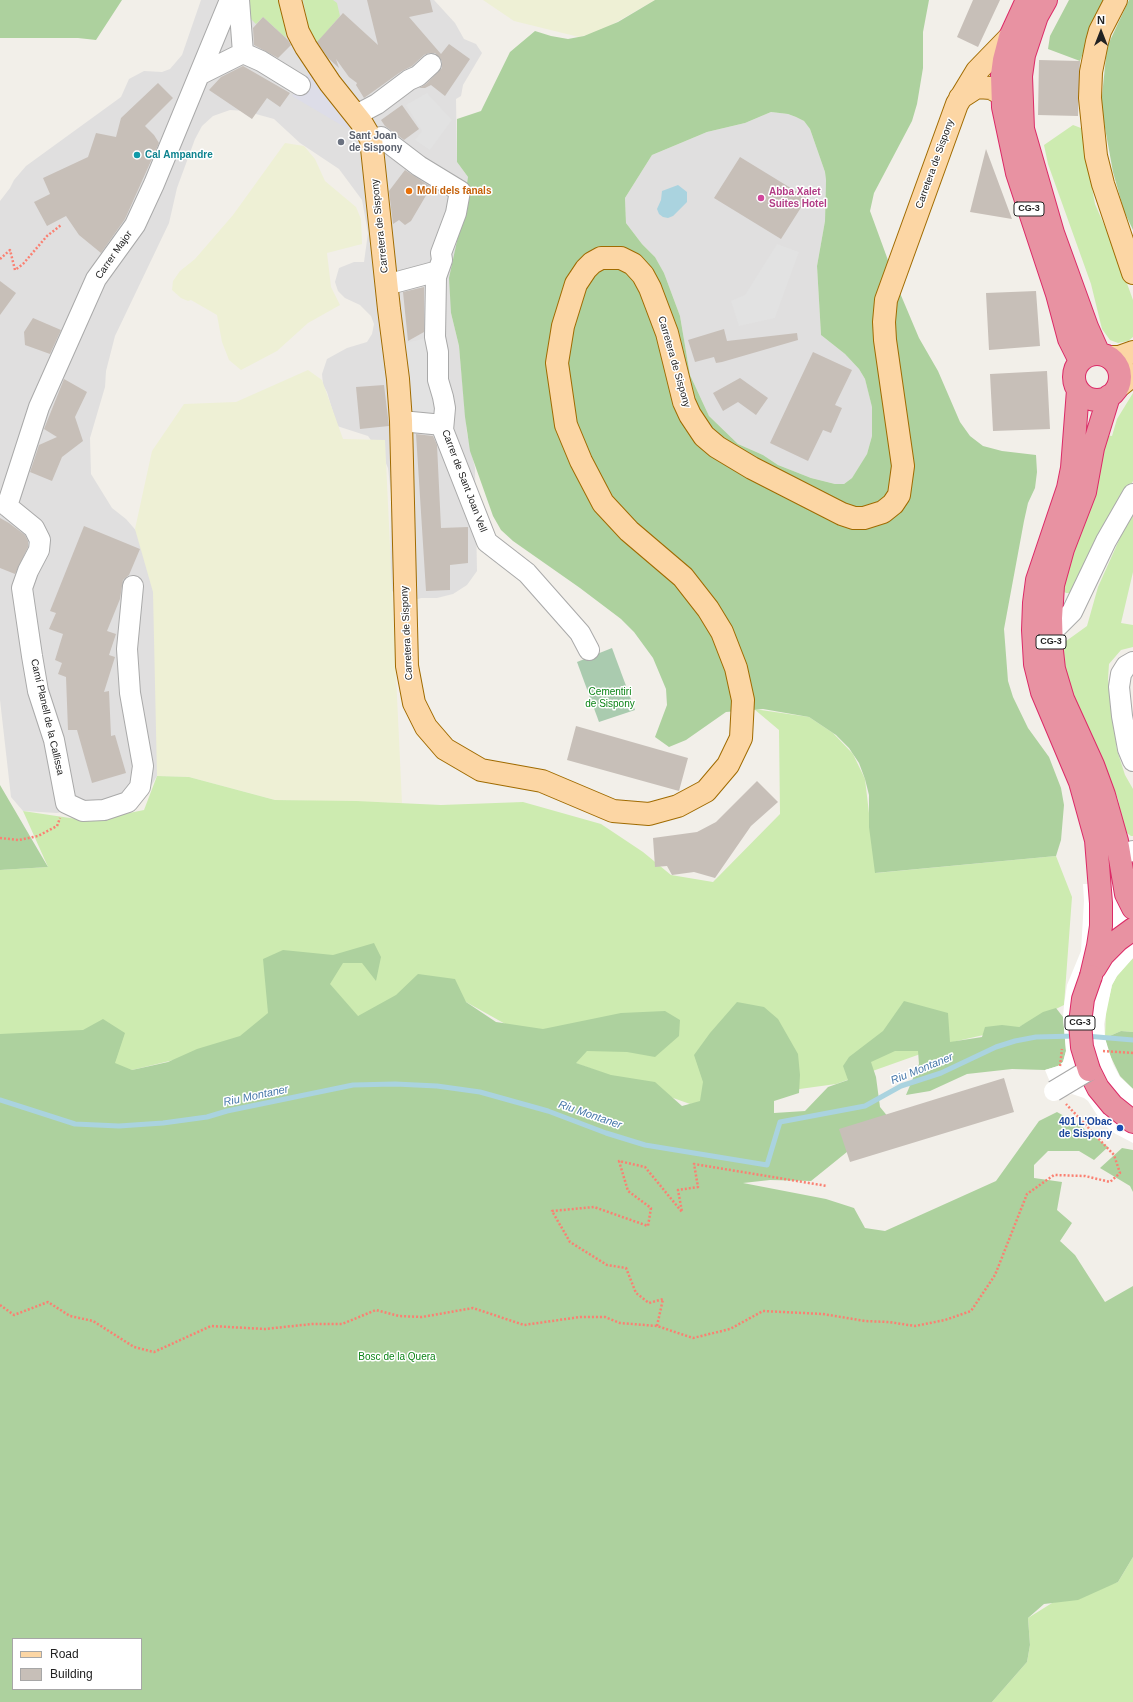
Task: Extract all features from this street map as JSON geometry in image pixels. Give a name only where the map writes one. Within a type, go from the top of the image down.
[{"type":"highway","name":"CG-3","points":[[1027,0],[1010,37],[1004,60],[1002,94],[1053,233],[1096,357]]},
{"type":"highway","name":"CG-3","points":[[1046,0],[1038,16],[1024,55],[1014,125],[1016,172],[1057,294],[1069,339],[1067,361],[1069,388],[1076,411]]},
{"type":"highway","name":"CG-3","points":[[1069,339],[1119,370],[1120,386],[1094,448],[1084,492],[1057,571],[1051,600],[1051,633],[1054,669],[1057,684],[1104,795],[1126,852],[1124,884],[1129,902],[1133,908]]},
{"type":"highway","name":"CG-3","points":[[1096,357],[1074,375],[1078,390],[1072,468],[1068,488],[1040,568],[1034,610],[1034,652],[1038,677],[1055,725],[1080,782],[1096,840],[1100,884],[1101,926],[1091,976],[1082,999],[1080,1023],[1082,1047],[1088,1070],[1098,1088],[1112,1105],[1133,1122]]},
{"type":"highway","points":[[1078,390],[1083,395],[1096,400],[1120,386]]},
{"type":"highway","name":"CG-3","points":[[1091,976],[1103,956],[1118,940],[1133,929]]},
{"type":"main road","name":"Carretera de Sispony","points":[[290,0],[298,32],[306,47],[330,83],[367,130],[370,139],[401,421],[407,666],[414,703],[426,727],[445,749],[481,770],[542,781],[613,811],[649,814],[678,806],[706,791],[728,765],[741,738],[743,700],[736,668],[722,632],[708,609],[683,577],[629,531],[603,503],[581,461],[566,424],[557,363],[563,326],[576,284],[586,269],[592,263],[601,258],[621,258],[633,264],[643,275],[650,288],[667,333],[684,402],[690,415],[704,436],[717,447],[752,468],[842,514],[854,518],[864,518],[883,512],[893,504],[898,495],[902,466],[902,449],[888,374],[885,340],[885,310],[906,241],[957,106],[975,102],[986,102],[994,105],[1014,125]]},
{"type":"main road","points":[[1116,0],[1100,30],[1091,72],[1090,98],[1096,156],[1108,201],[1133,273]]},
{"type":"main road","points":[[957,106],[977,71],[1010,37]]},
{"type":"main road","points":[[957,106],[977,87],[991,88],[1002,94]]},
{"type":"main road","points":[[1108,201],[1133,253]]},
{"type":"main road","points":[[1096,357],[1126,356],[1133,352]]},
{"type":"street","name":"Carrer Major","points":[[4,506],[46,393],[96,279],[135,225],[230,0]]},
{"type":"street","points":[[239,0],[242,53]]},
{"type":"street","points":[[199,75],[242,53],[261,61],[300,85]]},
{"type":"street","points":[[356,115],[377,104],[409,80],[418,76],[430,64]]},
{"type":"street","name":"Carrer de Sant Joan Vell","points":[[370,139],[382,137],[419,166],[460,191],[456,213],[441,253],[442,260],[436,277],[435,337],[438,352],[438,380],[444,397],[444,430],[487,542],[527,573],[580,633],[589,650]]},
{"type":"street","points":[[386,285],[438,271]]},
{"type":"street","points":[[401,421],[444,425]]},
{"type":"street","points":[[1038,677],[1051,633],[1066,616],[1072,612],[1106,541],[1133,494]]},
{"type":"street","name":"Camí Planell de la Callissa","points":[[4,506],[34,528],[40,540],[39,550],[28,571],[22,588],[38,691],[54,740],[66,803]]},
{"type":"street","points":[[1040,568],[1051,600],[1059,614],[1066,616]]},
{"type":"street","points":[[66,803],[83,811],[104,810],[128,802],[140,787],[143,766],[130,693],[127,648],[133,586]]},
{"type":"street","points":[[1133,662],[1126,666],[1121,674],[1119,686],[1122,716],[1128,749],[1133,761]]},
{"type":"street","points":[[1059,1096],[1088,1070]]},
{"type":"path","points":[[0,260],[10,250],[15,270],[23,264],[47,236],[61,225]]},
{"type":"path","points":[[0,838],[19,840],[38,836],[57,826],[66,803]]},
{"type":"path","points":[[0,1305],[14,1315],[48,1302],[70,1316],[93,1321],[134,1347],[154,1352],[211,1326],[265,1329],[312,1324],[342,1324],[376,1310],[399,1316],[422,1317],[473,1308],[524,1325],[580,1317],[605,1317],[620,1323],[657,1326],[693,1338],[730,1329],[763,1311],[823,1314],[865,1321],[889,1322],[915,1326],[945,1320],[971,1311],[995,1275],[1027,1194],[1054,1175],[1085,1176],[1110,1182],[1120,1173],[1114,1156],[1059,1096]]},
{"type":"path","points":[[657,1326],[663,1299],[649,1303],[636,1294],[626,1268],[607,1265],[570,1242],[552,1211],[594,1207],[648,1226],[651,1208],[628,1190],[620,1161],[645,1167],[682,1212],[678,1190],[698,1187],[694,1164],[827,1186]]},
{"type":"shaded area","points":[[201,0],[434,0],[455,23],[464,39],[476,44],[482,53],[463,85],[461,96],[456,99],[457,162],[468,177],[451,313],[459,346],[467,433],[475,468],[477,571],[467,585],[453,594],[437,598],[421,598],[405,603],[390,589],[391,494],[388,468],[384,459],[368,436],[337,426],[327,392],[323,385],[322,374],[327,359],[347,348],[367,342],[372,334],[374,324],[371,316],[360,305],[345,298],[338,291],[335,282],[339,268],[354,262],[364,262],[368,233],[362,200],[339,169],[300,143],[274,119],[245,111],[230,110],[213,116],[202,126],[195,139],[177,188],[169,223],[115,336],[106,371],[105,387],[90,438],[91,474],[112,508],[126,519],[139,534],[156,567],[159,756],[157,776],[147,793],[57,813],[23,811],[11,797],[0,700],[0,201],[14,180],[26,166],[121,97],[129,79],[144,71],[162,72],[170,69],[182,55]]},
{"type":"shaded area","points":[[312,70],[357,126],[348,129],[292,96]]},
{"type":"shaded area","points":[[427,93],[452,120],[430,150],[415,140],[422,131],[406,105]]},
{"type":"shaded area","points":[[771,112],[788,114],[804,121],[810,129],[825,172],[825,221],[817,266],[821,335],[845,354],[859,369],[865,379],[872,406],[872,436],[867,454],[852,478],[844,484],[835,484],[811,478],[778,465],[763,455],[738,444],[709,416],[690,375],[680,316],[664,273],[655,257],[642,244],[626,223],[625,198],[652,155],[707,132],[745,123]]},
{"type":"shaded area","points":[[777,244],[799,252],[775,318],[739,326],[731,301],[745,295]]},
{"type":"shaded area","points":[[429,337],[439,418],[411,414],[403,344]]},
{"type":"green space","points":[[0,0],[122,0],[96,40],[78,38],[0,38]]},
{"type":"green space","points":[[249,0],[282,0],[286,38],[263,17],[256,24],[250,18]]},
{"type":"green space","points":[[303,0],[333,0],[337,3],[340,16],[316,44],[311,38]]},
{"type":"green space","points":[[483,0],[655,0],[601,31],[579,37],[514,21]]},
{"type":"green space","points":[[655,0],[929,0],[923,32],[923,68],[917,104],[912,121],[874,193],[870,211],[900,293],[919,338],[938,371],[960,422],[970,436],[983,446],[1002,451],[1036,455],[1037,472],[1035,488],[1028,503],[1024,521],[1004,629],[1008,681],[1013,697],[1028,728],[1049,757],[1061,788],[1064,805],[1061,840],[1056,856],[875,873],[869,827],[869,795],[865,779],[859,763],[849,748],[836,735],[809,717],[763,709],[726,712],[686,740],[669,747],[655,737],[667,705],[666,689],[653,658],[634,632],[621,619],[580,588],[513,541],[501,530],[493,516],[470,451],[465,417],[459,346],[451,313],[449,278],[460,227],[468,177],[457,162],[457,119],[481,111],[510,52],[535,31],[568,39],[584,36],[618,22]],"holes":[[[771,112],[788,114],[804,121],[810,129],[825,172],[825,221],[817,266],[821,335],[845,354],[859,369],[865,379],[872,407],[872,436],[867,454],[852,478],[844,484],[835,484],[811,478],[778,465],[763,455],[738,444],[709,416],[690,375],[680,316],[664,273],[655,257],[642,244],[626,223],[625,198],[652,155],[707,132],[745,123]]]},
{"type":"green space","points":[[1069,0],[1106,0],[1091,32],[1080,61],[1048,49],[1050,36]]},
{"type":"green space","points":[[1129,0],[1133,0],[1133,230],[1124,211],[1113,172],[1101,106],[1107,47]]},
{"type":"green space","points":[[1073,125],[1081,128],[1095,204],[1115,250],[1133,300],[1133,337],[1128,341],[1118,343],[1110,340],[1102,329],[1091,284],[1048,164],[1044,145]]},
{"type":"green space","points":[[285,143],[304,146],[315,159],[325,181],[356,207],[361,219],[362,244],[327,253],[331,287],[340,305],[308,323],[277,351],[241,370],[229,360],[222,342],[217,315],[191,300],[188,301],[181,298],[172,290],[173,281],[180,271],[195,259],[233,215]]},
{"type":"green space","points":[[308,370],[322,380],[343,439],[385,440],[402,803],[275,800],[189,777],[157,776],[153,592],[135,529],[152,451],[184,404],[236,402]]},
{"type":"green space","points":[[1133,393],[1133,481],[1071,593],[1066,593],[1063,591],[1104,435],[1112,436],[1117,419]]},
{"type":"green space","points":[[1133,509],[1133,572],[1121,623],[1133,625],[1133,647],[1121,650],[1109,664],[1108,679],[1117,750],[1125,775],[1133,789],[1133,836],[1131,836],[1127,833],[1124,827],[1118,799],[1078,712],[1063,670],[1062,644],[1087,626],[1098,587]]},
{"type":"green space","name":"Cementiri de Sispony","points":[[612,648],[635,710],[599,722],[577,662]]},
{"type":"green space","points":[[754,709],[809,717],[833,733],[853,754],[865,779],[876,873],[1056,856],[1072,897],[1064,1005],[1019,1027],[957,1041],[836,1084],[690,1104],[575,1063],[466,1002],[358,1016],[132,1070],[0,1062],[0,870],[48,867],[23,811],[90,821],[144,810],[157,776],[189,777],[275,800],[356,801],[441,805],[523,802],[601,824],[643,852],[671,875],[713,882],[780,814],[779,730]]},
{"type":"green space","points":[[0,785],[48,867],[0,870]]},
{"type":"green space","name":"Bosc de la Quera","points":[[374,943],[381,957],[376,981],[362,963],[343,963],[330,984],[358,1016],[396,995],[418,974],[455,979],[466,1002],[496,1022],[543,1029],[621,1013],[665,1011],[680,1020],[679,1036],[655,1057],[627,1052],[587,1051],[576,1063],[611,1075],[655,1082],[682,1106],[700,1101],[703,1082],[694,1055],[710,1033],[737,1002],[764,1007],[778,1019],[798,1054],[800,1075],[799,1093],[774,1101],[774,1113],[805,1111],[828,1087],[848,1080],[843,1066],[849,1057],[883,1031],[904,1001],[948,1013],[950,1042],[982,1037],[985,1027],[1002,1025],[1019,1027],[1043,1012],[1056,1008],[1063,1017],[1066,1051],[1063,1062],[1058,1066],[1045,1070],[1012,1069],[967,1074],[930,1091],[906,1095],[919,1064],[918,1051],[895,1051],[871,1062],[876,1077],[880,1107],[889,1118],[811,1181],[770,1180],[743,1183],[826,1199],[854,1208],[865,1228],[885,1231],[996,1181],[1039,1121],[1057,1112],[1078,1124],[1108,1147],[1094,1160],[1079,1151],[1048,1151],[1034,1165],[1034,1178],[1062,1182],[1057,1210],[1072,1223],[1060,1241],[1075,1255],[1105,1302],[1133,1286],[1133,1557],[1118,1582],[1078,1600],[1044,1604],[1028,1618],[1030,1645],[1027,1662],[992,1702],[0,1702],[0,1034],[83,1030],[103,1019],[125,1033],[115,1063],[132,1070],[168,1062],[197,1049],[240,1036],[268,1013],[263,959],[283,950],[333,955]]},
{"type":"green space","points":[[1133,958],[1133,1032],[1121,1031],[1105,1038],[1106,1010],[1112,985],[1117,976]]},
{"type":"green space","points":[[1121,1031],[1133,1032],[1133,1089],[1120,1076],[1108,1051],[1105,1038]]},
{"type":"green space","points":[[1122,1148],[1133,1150],[1133,1192],[1130,1186],[1100,1168]]},
{"type":"green space","points":[[1133,1557],[1133,1702],[992,1702],[1027,1662],[1030,1645],[1028,1618],[1052,1603],[1118,1582]]},
{"type":"water","points":[[678,185],[687,192],[687,202],[673,216],[668,218],[663,217],[659,214],[657,209],[661,200],[662,191]]},
{"type":"pier","points":[[1083,884],[1133,884],[1133,958],[1117,976],[1112,985],[1104,1024],[1105,1038],[1113,1064],[1120,1077],[1133,1089],[1133,1143],[1114,1133],[1103,1124],[1088,1101],[1084,1098],[1072,1094],[1057,1099],[1045,1070],[1058,1066],[1063,1062],[1066,1051],[1063,1017],[1064,1005],[1067,985],[1081,951],[1084,901]]},
{"type":"building","points":[[367,0],[430,0],[433,12],[409,17],[441,54],[449,44],[470,59],[445,96],[431,85],[425,88],[419,88],[426,84],[442,68],[442,61],[435,53],[424,55],[412,66],[402,71],[364,98],[356,85],[357,83],[349,77],[336,59],[339,68],[328,58],[317,42],[343,13],[378,45]]},
{"type":"building","points":[[973,0],[1000,0],[978,47],[957,37]]},
{"type":"building","points":[[263,17],[288,40],[291,45],[278,58],[254,45],[253,28]]},
{"type":"building","points":[[1039,60],[1080,61],[1078,116],[1038,115]]},
{"type":"building","points":[[243,66],[290,93],[280,107],[267,98],[252,119],[209,90],[221,77]]},
{"type":"building","points":[[158,83],[173,98],[145,126],[154,135],[159,143],[125,219],[101,253],[79,235],[66,216],[47,226],[34,202],[50,194],[43,178],[88,157],[96,133],[116,137],[121,118]]},
{"type":"building","points":[[402,105],[419,129],[404,140],[385,126],[381,120]]},
{"type":"building","points":[[986,149],[1012,219],[970,212]]},
{"type":"building","name":"Abba Xalet Suites Hotel","points":[[740,157],[807,198],[781,239],[714,198]]},
{"type":"building","name":"Molí dels fanals","points":[[405,170],[431,187],[411,221],[405,225],[399,220],[393,224],[389,191]]},
{"type":"building","points":[[0,281],[16,293],[0,315]]},
{"type":"building","points":[[424,287],[424,332],[408,341],[403,292]]},
{"type":"building","points":[[1036,291],[1040,346],[989,350],[986,293]]},
{"type":"building","points":[[33,318],[61,330],[50,354],[25,345],[24,332]]},
{"type":"building","points":[[724,329],[727,341],[797,333],[798,340],[722,362],[716,363],[714,357],[695,362],[688,340]]},
{"type":"building","points":[[813,352],[852,370],[835,405],[842,408],[831,433],[823,430],[808,461],[770,443]]},
{"type":"building","points":[[1047,371],[1050,429],[993,431],[990,374]]},
{"type":"building","points":[[740,378],[768,398],[756,415],[738,402],[723,411],[713,393]]},
{"type":"building","points":[[64,379],[87,392],[75,417],[83,441],[62,457],[52,481],[30,472],[39,445],[57,437],[44,429]]},
{"type":"building","points":[[384,385],[389,426],[360,429],[356,387]]},
{"type":"building","points":[[416,434],[433,436],[437,445],[441,528],[468,527],[468,563],[450,565],[450,590],[426,591]]},
{"type":"building","points":[[0,518],[25,535],[28,541],[28,547],[15,574],[0,568]]},
{"type":"building","points":[[84,526],[140,549],[129,575],[123,580],[120,599],[107,631],[116,634],[109,655],[115,657],[104,692],[109,691],[111,736],[115,735],[126,773],[92,783],[77,730],[68,730],[66,677],[58,674],[62,663],[55,660],[63,634],[49,629],[56,613],[50,611]]},
{"type":"building","points":[[576,726],[688,758],[679,791],[567,760]]},
{"type":"building","points":[[757,781],[778,802],[751,826],[715,878],[694,872],[672,875],[667,866],[655,867],[653,838],[697,832],[716,822]]},
{"type":"building","points":[[1004,1078],[1014,1112],[850,1162],[839,1129]]},
{"type":"waterway","name":"Riu Montaner","points":[[0,1100],[75,1124],[119,1126],[163,1123],[207,1117],[227,1111],[353,1085],[395,1084],[437,1086],[480,1092],[548,1111],[606,1133],[645,1145],[767,1165],[780,1122],[865,1106],[901,1086],[941,1073],[996,1047],[1015,1041],[1036,1037],[1076,1036]]},
{"type":"waterway","name":"Riu Montaner","points":[[1086,1036],[1133,1040]]},
{"type":"place","name":"Sant Joan de Sispony","points":[[341,142]]},
{"type":"place","name":"Cal Ampandre","points":[[137,155]]},
{"type":"place","name":"Molí dels fanals","points":[[409,191]]},
{"type":"place","name":"Abba Xalet Suites Hotel","points":[[761,198]]},
{"type":"place","name":"401 L'Obac de Sispony","points":[[1120,1128]]}]
